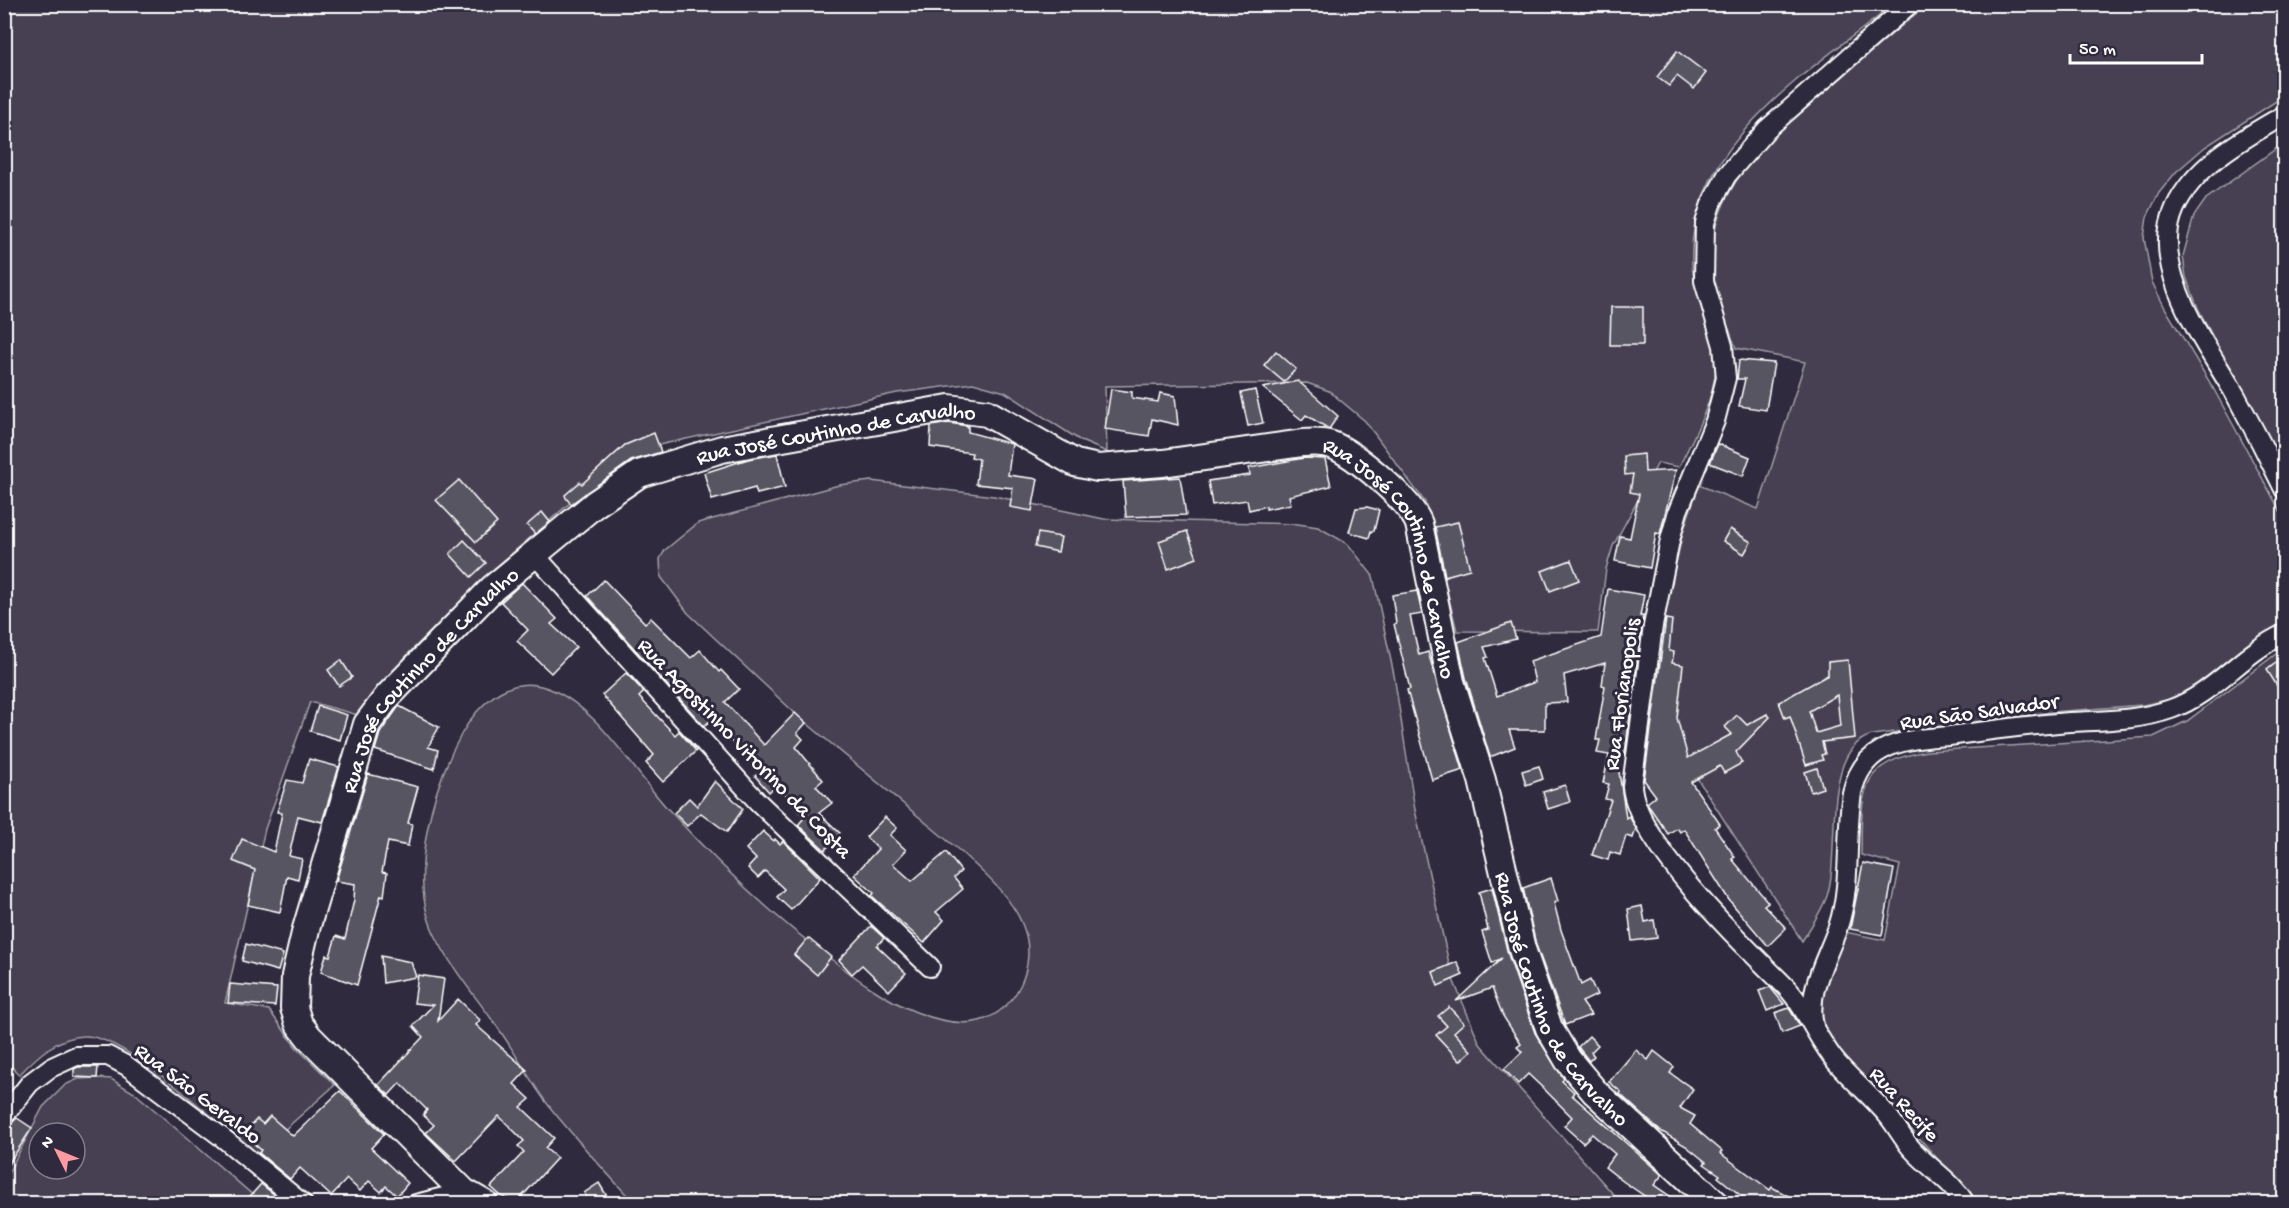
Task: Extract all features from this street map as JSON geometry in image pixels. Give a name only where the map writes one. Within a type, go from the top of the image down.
[{"type":"street","name":"Rua Florianopolis","points":[[1815,1030],[1782,982],[1722,924],[1678,870],[1644,820],[1632,792],[1633,762],[1657,603],[1674,522],[1723,398],[1726,368],[1724,346],[1704,281],[1706,224],[1715,194],[1736,163],[1767,129],[1910,4]]},
{"type":"street","points":[[2284,115],[2226,152],[2190,185],[2181,196],[2170,220],[2169,246],[2173,274],[2182,302],[2250,421],[2284,489]]},
{"type":"street","name":"Rua José Coutinho de Carvalho","points":[[475,1197],[303,1030],[294,1008],[295,976],[306,929],[367,724],[378,706],[434,646],[494,588],[613,490],[645,471],[722,448],[933,409],[962,409],[987,413],[1075,462],[1098,468],[1163,464],[1304,443],[1326,443],[1341,449],[1394,491],[1416,516],[1451,682],[1482,780],[1522,949],[1549,1028],[1568,1060],[1595,1092],[1716,1203]]},
{"type":"street","name":"Rua Agostinho Vitorino da Costa","points":[[534,554],[757,801],[930,968]]},
{"type":"street","name":"Rua São Salvador","points":[[1815,1030],[1812,1016],[1814,992],[1843,904],[1851,793],[1856,777],[1873,756],[1899,743],[2020,726],[2122,718],[2163,711],[2193,699],[2257,650],[2284,634]]},
{"type":"street","name":"Rua Recife","points":[[1815,1030],[1840,1066],[1889,1118],[1914,1151],[1955,1186],[1966,1203]]},
{"type":"street","name":"Rua São Geraldo","points":[[4,1116],[30,1083],[50,1068],[76,1056],[108,1056],[127,1066],[223,1137],[303,1203]]},
{"type":"street","points":[[416,1203],[475,1197]]},
{"type":"shaded area","points":[[1928,4],[2284,5],[2284,96],[2205,147],[2176,172],[2159,193],[2147,217],[2144,238],[2152,282],[2165,308],[2212,386],[2284,518],[2284,626],[2198,687],[2176,698],[2143,705],[2052,712],[1872,735],[1856,744],[1845,760],[1839,781],[1835,805],[1831,878],[1827,896],[1802,941],[1677,747],[1667,719],[1665,612],[1683,532],[1699,485],[1758,509],[1805,362],[1736,348],[1715,290],[1712,270],[1713,240],[1720,212],[1733,187],[1768,142]]},
{"type":"shaded area","points":[[5,5],[1893,5],[1792,84],[1760,114],[1732,146],[1709,182],[1696,220],[1692,263],[1695,283],[1715,342],[1716,358],[1712,391],[1679,467],[1658,463],[1613,546],[1606,569],[1598,632],[1457,631],[1425,502],[1365,421],[1329,391],[1307,383],[1105,386],[1107,452],[1081,441],[1005,392],[973,383],[897,393],[654,446],[594,482],[494,569],[409,653],[358,715],[310,702],[265,829],[225,1003],[269,1010],[296,1047],[335,1085],[256,1155],[173,1084],[147,1065],[102,1039],[84,1036],[65,1040],[40,1055],[19,1075],[5,1059]]},
{"type":"shaded area","points":[[2284,143],[2284,476],[2198,308],[2186,277],[2183,256],[2194,216],[2206,199]]},
{"type":"shaded area","points":[[871,481],[994,496],[1104,519],[1298,524],[1318,527],[1348,544],[1373,576],[1394,675],[1415,810],[1452,977],[1480,1044],[1621,1203],[634,1203],[542,1097],[505,1038],[456,970],[434,933],[426,910],[423,885],[423,858],[433,804],[451,754],[462,733],[485,703],[505,690],[528,684],[560,693],[578,705],[595,721],[668,809],[726,869],[787,925],[841,967],[883,995],[923,1015],[964,1023],[992,1016],[1004,1007],[1021,985],[1028,957],[1024,929],[1006,897],[961,852],[798,716],[688,613],[661,577],[660,559],[665,550],[698,523],[839,485]]},
{"type":"shaded area","points":[[2284,648],[2284,1203],[1977,1203],[1869,1082],[1839,1055],[1822,1026],[1823,991],[1845,932],[1885,940],[1900,865],[1861,855],[1862,815],[1868,785],[1875,773],[1887,764],[1904,756],[1927,751],[2153,737],[2187,721]]},
{"type":"shaded area","points":[[78,1079],[111,1079],[136,1094],[262,1203],[5,1204],[5,1179],[27,1137],[27,1181],[87,1181],[87,1121],[36,1121],[43,1107],[65,1085]]},
{"type":"building","points":[[1677,51],[1706,73],[1694,89],[1677,76],[1669,86],[1657,77]]},
{"type":"building","points":[[1611,307],[1643,307],[1643,345],[1610,345]]},
{"type":"building","points":[[1276,351],[1296,369],[1284,382],[1264,365]]},
{"type":"building","points":[[1739,360],[1774,363],[1766,410],[1739,406],[1745,379],[1737,379]]},
{"type":"building","points":[[1298,381],[1338,416],[1329,429],[1306,415],[1302,420],[1263,388]]},
{"type":"building","points":[[1111,389],[1132,392],[1132,398],[1158,402],[1160,393],[1175,396],[1178,425],[1152,419],[1149,436],[1105,429]]},
{"type":"building","points":[[1255,390],[1263,423],[1248,426],[1241,393]]},
{"type":"building","points":[[949,423],[968,426],[968,432],[1012,444],[1008,475],[1038,479],[1032,511],[1010,507],[1013,488],[976,484],[979,459],[971,457],[972,453],[930,447],[931,426]]},
{"type":"building","points":[[654,433],[661,452],[631,461],[571,504],[566,498],[565,495],[580,482],[582,484],[625,445]]},
{"type":"building","points":[[1718,444],[1750,457],[1743,476],[1710,463]]},
{"type":"building","points":[[777,454],[785,487],[757,494],[755,488],[712,500],[704,473],[748,459]]},
{"type":"building","points":[[1644,454],[1645,472],[1676,470],[1660,534],[1656,533],[1650,568],[1615,561],[1620,536],[1630,538],[1639,494],[1630,492],[1633,474],[1625,475],[1624,456]]},
{"type":"building","points":[[1304,458],[1325,459],[1331,486],[1289,496],[1291,504],[1266,509],[1266,506],[1249,510],[1247,500],[1212,505],[1208,481],[1250,475],[1249,468]]},
{"type":"building","points":[[1180,477],[1186,515],[1126,517],[1123,481]]},
{"type":"building","points":[[459,480],[497,523],[476,542],[436,500]]},
{"type":"building","points":[[1367,507],[1379,510],[1374,531],[1371,531],[1369,538],[1349,532],[1356,508]]},
{"type":"building","points":[[542,512],[550,522],[535,534],[527,525]]},
{"type":"building","points":[[1458,522],[1470,569],[1445,576],[1435,527]]},
{"type":"building","points":[[1730,529],[1751,542],[1744,554],[1723,541]]},
{"type":"building","points":[[1187,531],[1197,558],[1168,569],[1159,541]]},
{"type":"building","points":[[1038,533],[1061,537],[1058,552],[1035,547]]},
{"type":"building","points":[[464,540],[486,563],[471,577],[450,554]]},
{"type":"building","points":[[1571,560],[1579,580],[1550,591],[1542,571]]},
{"type":"building","points":[[604,580],[645,623],[651,618],[691,658],[700,650],[719,672],[721,670],[739,689],[725,702],[764,745],[795,713],[806,723],[797,733],[803,739],[796,747],[823,780],[816,786],[832,803],[819,813],[840,833],[825,850],[798,825],[804,818],[778,784],[769,792],[755,776],[760,772],[711,720],[704,726],[587,596]]},
{"type":"building","points":[[522,583],[557,619],[551,624],[576,647],[551,673],[517,641],[528,630],[501,602]]},
{"type":"building","points":[[1608,589],[1644,595],[1625,754],[1614,739],[1626,818],[1629,816],[1636,828],[1633,838],[1626,836],[1620,855],[1610,852],[1608,860],[1592,855],[1611,800],[1605,799],[1609,784],[1603,783],[1609,755],[1597,753],[1600,740],[1596,740],[1605,686],[1602,685],[1605,663],[1564,675],[1567,702],[1545,703],[1545,730],[1509,730],[1515,747],[1490,757],[1466,678],[1458,642],[1511,623],[1516,639],[1484,647],[1488,657],[1485,658],[1497,696],[1535,682],[1530,661],[1601,637]]},
{"type":"building","points":[[1417,591],[1422,614],[1410,616],[1419,655],[1428,652],[1463,770],[1432,780],[1407,690],[1410,689],[1394,624],[1396,623],[1392,595]]},
{"type":"building","points":[[1666,619],[1672,620],[1669,651],[1674,652],[1672,663],[1683,665],[1677,718],[1688,758],[1732,734],[1725,727],[1737,715],[1747,725],[1767,714],[1770,717],[1736,752],[1742,763],[1724,773],[1720,766],[1691,782],[1720,824],[1715,828],[1735,857],[1732,859],[1768,902],[1764,905],[1786,928],[1768,946],[1729,900],[1684,829],[1680,832],[1677,828],[1668,834],[1648,805],[1648,802],[1656,796],[1644,780]]},
{"type":"building","points":[[2284,656],[2284,697],[2267,670]]},
{"type":"building","points":[[341,660],[352,677],[339,686],[328,670]]},
{"type":"building","points":[[1848,660],[1855,738],[1822,742],[1825,754],[1821,755],[1823,760],[1806,765],[1790,716],[1785,718],[1779,702],[1828,675],[1828,662]],"holes":[[[1837,695],[1840,726],[1816,733],[1809,711]]]},
{"type":"building","points":[[626,673],[644,692],[639,697],[675,735],[679,731],[696,751],[663,782],[646,763],[654,755],[602,695]]},
{"type":"building","points":[[318,706],[347,715],[340,740],[310,731]]},
{"type":"building","points":[[399,706],[439,727],[428,747],[438,750],[434,769],[375,750],[380,733]]},
{"type":"building","points":[[309,759],[339,767],[322,822],[298,816],[289,856],[302,859],[298,879],[287,876],[280,912],[248,905],[255,870],[233,861],[242,839],[274,852],[282,813],[277,812],[287,780],[302,783]]},
{"type":"building","points":[[1539,766],[1543,779],[1526,785],[1522,771]]},
{"type":"building","points":[[1817,768],[1823,788],[1811,792],[1805,772]]},
{"type":"building","points":[[368,774],[418,787],[408,823],[412,824],[408,846],[388,842],[382,872],[387,873],[384,896],[381,895],[357,985],[321,972],[326,955],[330,956],[336,936],[345,939],[354,900],[355,884],[336,881]]},
{"type":"building","points":[[715,781],[743,809],[727,832],[701,813],[687,826],[674,813],[689,798],[697,806]]},
{"type":"building","points":[[1565,785],[1570,802],[1548,809],[1543,792]]},
{"type":"building","points":[[885,817],[897,828],[890,835],[906,850],[893,864],[912,881],[946,852],[961,871],[954,878],[963,889],[936,912],[944,920],[924,943],[872,896],[874,893],[854,875],[878,849],[866,837]]},
{"type":"building","points":[[763,831],[780,844],[783,841],[820,878],[791,910],[777,897],[784,889],[765,871],[758,878],[748,868],[756,859],[746,849]]},
{"type":"building","points":[[1863,863],[1894,869],[1882,935],[1850,929]]},
{"type":"building","points":[[1551,878],[1558,901],[1554,903],[1561,930],[1581,985],[1590,980],[1597,995],[1582,1002],[1591,1015],[1565,1025],[1536,945],[1523,888]]},
{"type":"building","points":[[1492,888],[1508,954],[1535,1033],[1564,1079],[1562,1081],[1574,1092],[1572,1095],[1662,1175],[1654,1185],[1680,1203],[1655,1203],[1624,1182],[1605,1167],[1615,1154],[1592,1134],[1583,1143],[1564,1126],[1572,1117],[1528,1074],[1518,1084],[1504,1069],[1522,1052],[1517,1047],[1521,1044],[1503,1016],[1492,988],[1456,1001],[1502,958],[1492,963],[1482,932],[1488,930],[1479,892]]},
{"type":"building","points":[[1642,906],[1645,922],[1654,920],[1657,938],[1632,941],[1628,909]]},
{"type":"building","points":[[871,926],[884,938],[877,946],[906,973],[889,991],[862,965],[852,974],[839,960]]},
{"type":"building","points":[[808,938],[831,957],[817,975],[794,955]]},
{"type":"building","points":[[246,944],[283,954],[278,971],[242,961]]},
{"type":"building","points":[[381,956],[411,962],[416,977],[383,983]]},
{"type":"building","points":[[1457,962],[1463,975],[1438,986],[1433,972]]},
{"type":"building","points":[[418,975],[444,979],[438,1021],[458,999],[480,1020],[476,1025],[527,1070],[514,1084],[530,1099],[521,1107],[554,1138],[545,1148],[557,1158],[516,1203],[501,1196],[491,1187],[524,1152],[518,1146],[524,1141],[499,1116],[456,1161],[426,1133],[434,1125],[423,1115],[427,1110],[400,1083],[389,1095],[378,1085],[423,1037],[413,1026],[433,1005],[414,1003]]},
{"type":"building","points":[[230,984],[277,988],[275,1006],[228,1003]]},
{"type":"building","points":[[1770,987],[1784,1004],[1767,1011],[1759,991]]},
{"type":"building","points":[[1449,1007],[1464,1023],[1454,1032],[1471,1051],[1460,1061],[1436,1035],[1447,1026],[1438,1016]]},
{"type":"building","points":[[1789,1008],[1800,1026],[1782,1033],[1775,1013]]},
{"type":"building","points":[[1589,1036],[1598,1045],[1591,1052],[1594,1056],[1589,1061],[1578,1047]]},
{"type":"building","points":[[1636,1050],[1648,1060],[1654,1051],[1674,1067],[1670,1073],[1693,1089],[1680,1108],[1695,1116],[1690,1124],[1722,1151],[1720,1153],[1770,1190],[1772,1187],[1801,1203],[1750,1203],[1718,1177],[1720,1175],[1704,1164],[1706,1162],[1686,1146],[1659,1130],[1620,1094],[1621,1092],[1609,1082]]},
{"type":"building","points":[[98,1067],[97,1078],[74,1077],[74,1069]]},
{"type":"building","points":[[340,1091],[384,1134],[371,1148],[408,1183],[397,1196],[386,1186],[381,1192],[369,1181],[360,1191],[347,1179],[331,1196],[300,1168],[290,1179],[259,1153],[261,1150],[243,1134],[257,1119],[263,1124],[270,1116],[293,1136]]},
{"type":"building","points":[[17,1118],[27,1125],[27,1136],[4,1171],[4,1130]]},
{"type":"building","points":[[599,1183],[611,1203],[590,1203],[584,1193]]},
{"type":"building","points":[[261,1184],[285,1203],[244,1203]]}]
